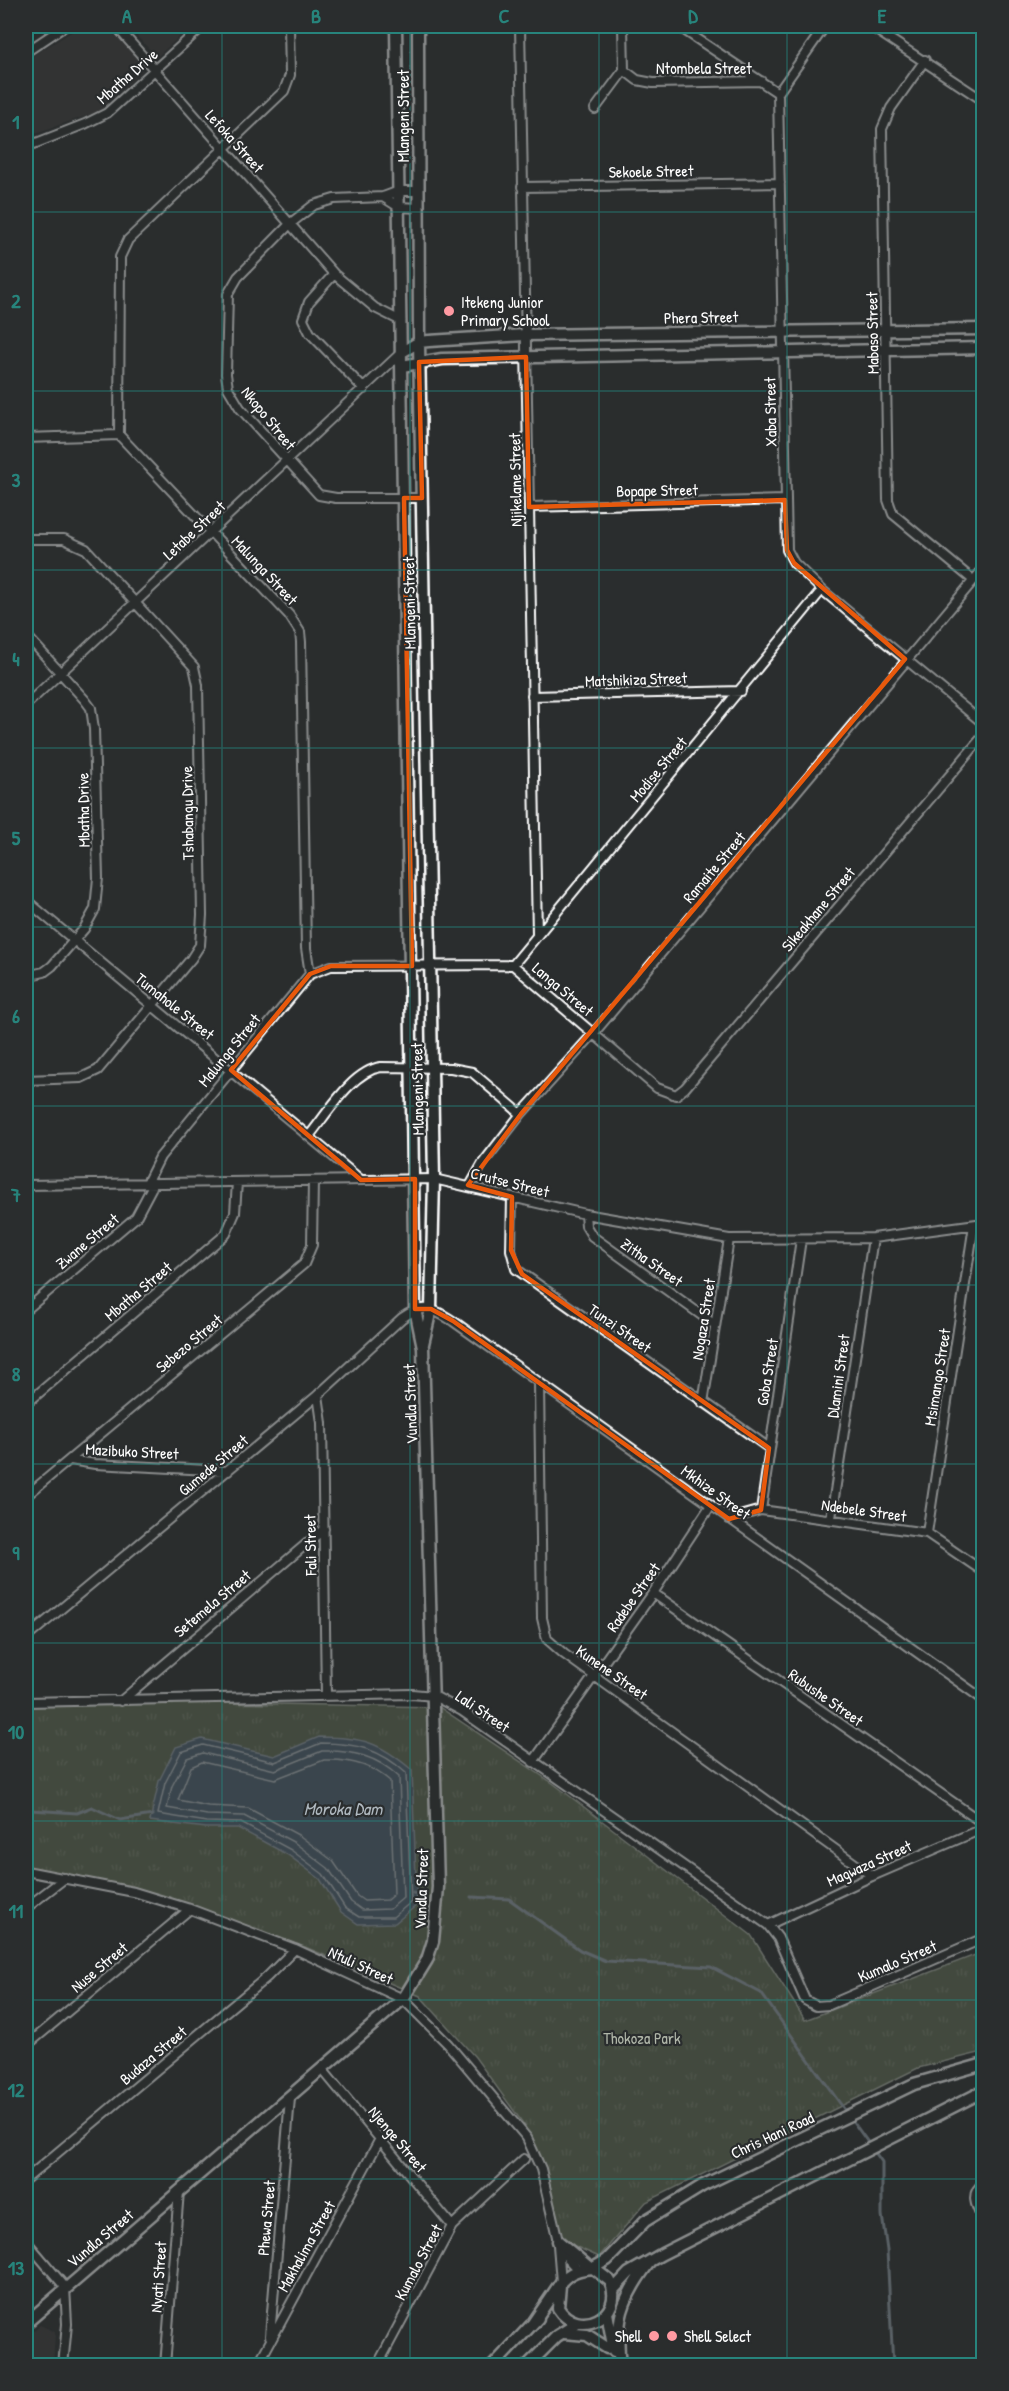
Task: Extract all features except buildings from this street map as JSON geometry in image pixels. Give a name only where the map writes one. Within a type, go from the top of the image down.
[{"type":"street","points":[[26,52],[65,26]]},
{"type":"street","name":"Lefoka Street","points":[[116,26],[334,274],[375,308],[400,321]]},
{"type":"street","name":"Mbatha Drive","points":[[26,147],[102,116],[203,26]]},
{"type":"street","points":[[26,438],[119,435],[119,268],[122,249],[279,98],[288,84],[289,26]]},
{"type":"street","name":"Mlangeni Street","points":[[396,26],[412,966],[411,1067],[415,1179]]},
{"type":"street","name":"Mlangeni Street","points":[[418,26],[419,362],[434,1179]]},
{"type":"street","name":"Njikelane Street","points":[[520,26],[537,934]]},
{"type":"street","points":[[595,109],[624,70],[623,26]]},
{"type":"street","name":"Ntombela Street","points":[[678,26],[778,93]]},
{"type":"street","points":[[778,93],[825,26]]},
{"type":"street","points":[[870,26],[926,60],[984,101]]},
{"type":"street","name":"Mabaso Street","points":[[926,60],[891,108],[882,129],[888,500],[890,510],[973,580]]},
{"type":"street","name":"Ntombela Street","points":[[624,70],[638,80],[654,83],[761,81]]},
{"type":"street","name":"Xaba Street","points":[[778,93],[785,500],[786,538],[790,557],[822,590],[984,724]]},
{"type":"street","name":"Sekoele Street","points":[[522,187],[780,183]]},
{"type":"street","name":"Nkopo Street","points":[[418,192],[399,192],[383,197],[321,202],[291,223],[231,285],[227,304],[228,388],[240,408],[319,495],[336,498],[422,498]]},
{"type":"street","points":[[383,197],[399,207],[419,208]]},
{"type":"street","points":[[334,274],[309,302],[303,319],[310,333],[364,389]]},
{"type":"street","name":"Phera Street","points":[[419,342],[525,335],[984,329]]},
{"type":"street","points":[[402,351],[419,342]]},
{"type":"street","points":[[402,366],[419,362],[526,357],[984,348]]},
{"type":"street","name":"Letabe Street","points":[[26,705],[380,375],[402,351]]},
{"type":"street","name":"Letabe Street","points":[[380,375],[402,366]]},
{"type":"street","name":"Malunga Street","points":[[119,435],[289,615],[300,632],[306,948],[310,974],[160,1157],[151,1183]]},
{"type":"street","name":"Bopape Street","points":[[529,507],[785,500]]},
{"type":"street","name":"Tshabangu Drive","points":[[26,538],[53,538],[75,542],[96,559],[194,667],[198,685],[202,932],[200,945],[191,959],[106,1062],[91,1075],[69,1080],[26,1080]]},
{"type":"street","name":"Ramaite Street","points":[[470,1186],[483,1163],[521,1114],[594,1033],[905,659],[984,568]]},
{"type":"street","name":"Modise Street","points":[[513,965],[822,590]]},
{"type":"street","name":"Mbatha Drive","points":[[26,635],[91,708],[94,729],[97,894],[90,919],[74,941],[44,972],[26,976]]},
{"type":"street","name":"Matshikiza Street","points":[[532,696],[741,691]]},
{"type":"street","name":"Sikeakhane Street","points":[[671,1095],[680,1093],[686,1088],[984,735]]},
{"type":"street","name":"Tumahole Street","points":[[26,900],[361,1180]]},
{"type":"street","name":"Langa Street","points":[[310,974],[331,966],[513,965],[657,1088],[671,1095]]},
{"type":"street","points":[[309,1136],[363,1072],[381,1067],[431,1067],[472,1071],[521,1114]]},
{"type":"street","name":"Vundla Street","points":[[26,2323],[65,2287],[290,2098],[403,1999],[427,1960],[436,1927],[438,1834],[423,1347],[415,1309],[415,1179]]},
{"type":"street","name":"Crutse Street","points":[[26,1185],[434,1179],[585,1214],[729,1239],[873,1239],[984,1223]]},
{"type":"street","name":"Vundla Street","points":[[423,1347],[431,1309],[434,1179]]},
{"type":"street","name":"Sebezo Street","points":[[27,1491],[70,1460],[304,1264],[312,1245],[313,1181]]},
{"type":"street","name":"Mbatha Street","points":[[26,1404],[226,1234],[233,1224],[237,1182]]},
{"type":"street","name":"Zwane Street","points":[[26,1310],[136,1217],[151,1183]]},
{"type":"street","name":"Tunzi Street","points":[[512,1197],[511,1250],[516,1269],[769,1448]]},
{"type":"street","name":"Zitha Street","points":[[585,1214],[586,1226],[592,1236],[715,1325]]},
{"type":"street","name":"Msimango Street","points":[[927,1533],[974,1225]]},
{"type":"street","name":"Nogaza Street","points":[[703,1403],[729,1239]]},
{"type":"street","name":"Goba Street","points":[[761,1510],[801,1239]]},
{"type":"street","name":"Dlamini Street","points":[[831,1518],[873,1239]]},
{"type":"street","points":[[415,1309],[431,1309]]},
{"type":"street","name":"Gumede Street","points":[[26,1638],[318,1395],[394,1325],[415,1309]]},
{"type":"street","name":"Mkhize Street","points":[[431,1309],[453,1321],[597,1422],[729,1520],[984,1700]]},
{"type":"street","name":"Kunene Street","points":[[539,1383],[543,1629],[554,1647],[872,1876]]},
{"type":"street","name":"Fali Street","points":[[318,1395],[322,1423],[326,1695]]},
{"type":"street","name":"Mazibuko Street","points":[[70,1460],[228,1471]]},
{"type":"street","name":"Radebe Street","points":[[533,1762],[653,1593],[711,1505]]},
{"type":"street","name":"Ndebele Street","points":[[729,1520],[761,1510],[927,1533],[984,1572]]},
{"type":"street","name":"Setemela Street","points":[[121,1701],[324,1529]]},
{"type":"street","name":"Rubushe Street","points":[[653,1593],[984,1826]]},
{"type":"street","name":"Lali Street","points":[[26,1702],[326,1695],[434,1696],[462,1711],[768,1925],[778,1938],[805,2000],[813,2006],[821,2007]]},
{"type":"street","name":"Magwaza Street","points":[[768,1925],[984,1826]]},
{"type":"street","name":"Ntuli Street","points":[[26,1871],[134,1892],[190,1909],[295,1949],[403,1999],[448,2044],[527,2138],[542,2169],[558,2241],[560,2284]]},
{"type":"street","points":[[26,1908],[65,1878]]},
{"type":"street","name":"Nuse Street","points":[[26,2046],[190,1909]]},
{"type":"street","name":"Kumalo Street","points":[[821,2007],[984,1938]]},
{"type":"street","name":"Budaza Street","points":[[26,2179],[267,1977],[295,1949]]},
{"type":"street","name":"Chris Hani Road","points":[[587,2269],[607,2260],[645,2221],[670,2204],[914,2084],[984,2064]]},
{"type":"street","name":"Njenge Street","points":[[322,2069],[452,2226]]},
{"type":"street","points":[[613,2290],[629,2273],[652,2259],[984,2091]]},
{"type":"street","name":"Phewa Street","points":[[269,2340],[290,2098]]},
{"type":"street","name":"Makhalima Street","points":[[257,2366],[269,2340],[380,2139]]},
{"type":"street","name":"Kumalo Street","points":[[377,2366],[452,2226],[524,2159]]},
{"type":"street","points":[[984,2183],[975,2192],[975,2203],[984,2222]]},
{"type":"street","name":"Nyati Street","points":[[165,2366],[179,2191]]},
{"type":"street","points":[[26,2241],[65,2287],[67,2324],[63,2366]]},
{"type":"street","points":[[558,2241],[587,2269],[608,2278],[613,2290],[613,2302]]},
{"type":"street","points":[[619,2366],[620,2316],[630,2291],[652,2259]]},
{"type":"street","points":[[527,2366],[560,2334],[584,2323],[599,2320],[607,2313],[642,2266]]},
{"type":"street","points":[[533,2323],[560,2284],[587,2269]]},
{"type":"street","points":[[560,2284],[557,2303],[566,2318],[584,2323],[607,2348],[619,2366]]},
{"type":"street","points":[[493,2366],[533,2323],[557,2303]]},
{"type":"street","points":[[607,2313],[609,2336],[619,2366]]},
{"type":"street","points":[[560,2334],[582,2333],[607,2348]]},
{"type":"highlighted area","points":[[526,357],[529,507],[785,500],[787,550],[794,563],[905,659],[521,1114],[468,1185],[512,1197],[511,1250],[522,1274],[769,1448],[761,1510],[729,1519],[453,1321],[431,1309],[415,1309],[415,1179],[361,1180],[231,1070],[310,974],[331,966],[412,966],[404,498],[422,498],[419,362]]},
{"type":"shaded area","points":[[81,26],[105,26],[132,52],[143,70],[98,112],[26,136],[26,60]]},
{"type":"shaded area","points":[[127,26],[191,26],[157,57]]},
{"type":"shaded area","points":[[40,2325],[55,2332],[53,2365],[26,2365],[26,2337]]},
{"type":"green space","name":"Thokoza Park","points":[[121,1701],[439,1707],[554,1784],[751,1935],[805,2020],[983,1952],[983,2052],[918,2068],[646,2202],[599,2257],[557,2238],[543,2167],[525,2126],[475,2057],[420,1996],[305,1947],[232,1925],[180,1906],[96,1887],[26,1876],[26,1703]]},
{"type":"water","name":"Moroka Dam","points":[[319,1737],[347,1738],[370,1743],[390,1753],[412,1770],[417,1905],[395,1923],[358,1924],[341,1912],[320,1879],[288,1855],[238,1828],[206,1828],[150,1821],[159,1781],[176,1747],[202,1739],[274,1756]]},
{"type":"waterway","points":[[26,1807],[31,1810],[77,1813],[92,1807],[120,1820],[153,1815]]},
{"type":"waterway","points":[[413,1893],[422,1898]]},
{"type":"waterway","points":[[471,1897],[509,1899],[580,1950],[606,1961],[711,1967],[761,1993],[882,2162],[882,2215],[887,2250],[893,2366]]},
{"type":"place","name":"Itekeng Junior Primary School","points":[[449,311]]},
{"type":"place","name":"Shell","points":[[654,2336]]},
{"type":"place","name":"Shell Select","points":[[672,2336]]}]
